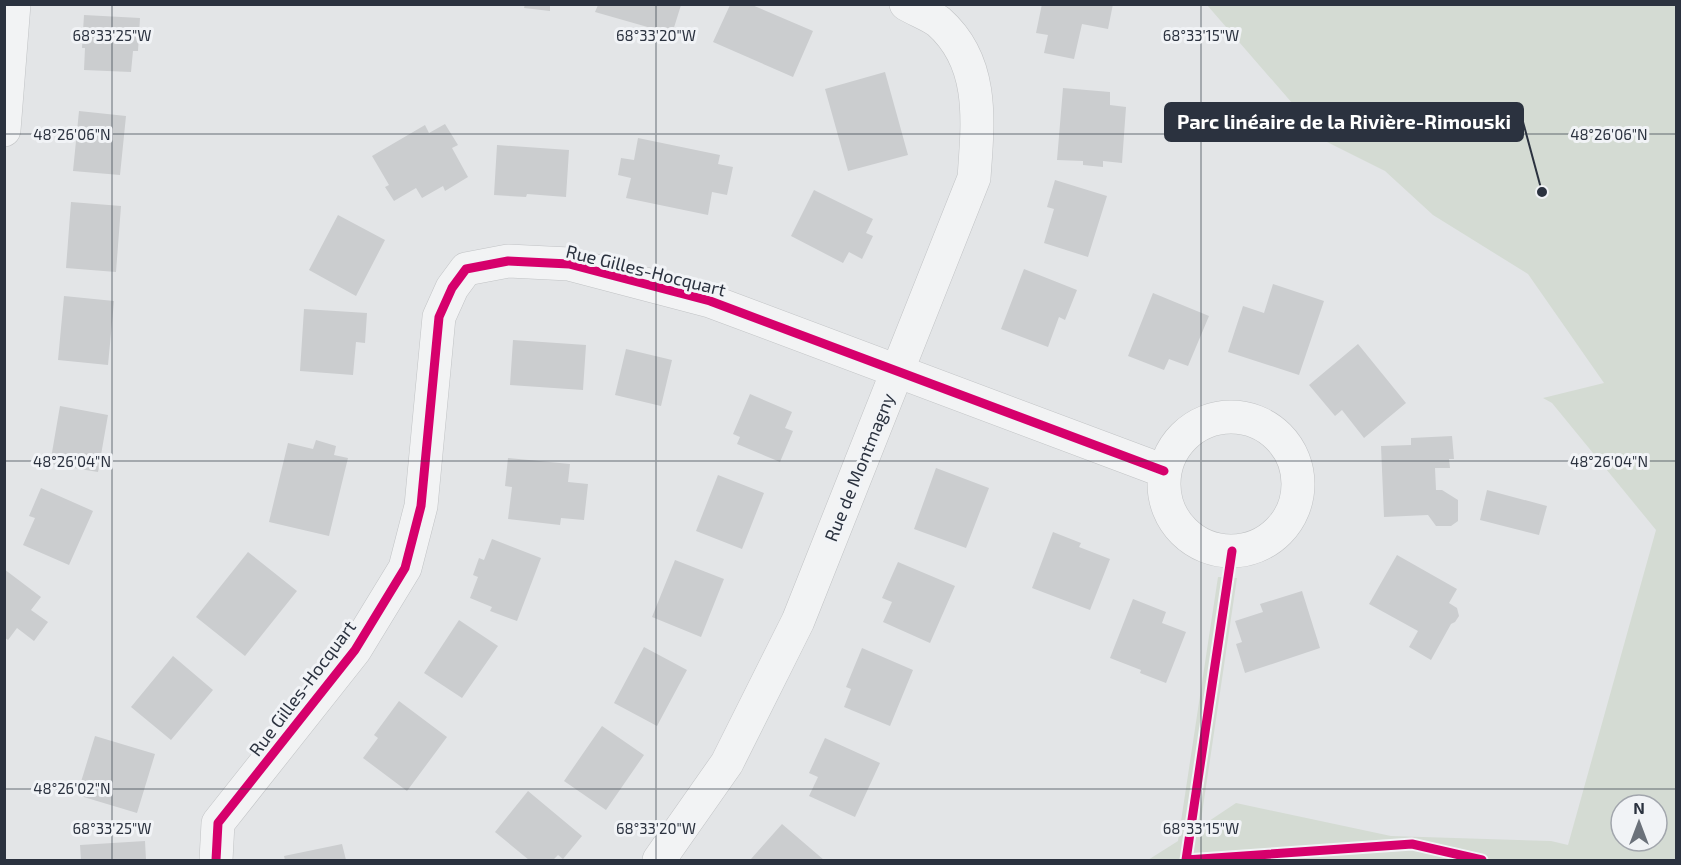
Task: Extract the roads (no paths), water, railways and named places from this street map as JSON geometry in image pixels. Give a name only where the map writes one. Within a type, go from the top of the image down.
[{"type":"street","points":[[4,130],[14,4]]},
{"type":"street","name":"Rue de Montmagny","points":[[659,861],[728,763],[798,621],[974,178],[978,134],[976,87],[963,50],[938,21],[906,4]]},
{"type":"street","name":"Rue Gilles-Hocquart","points":[[216,861],[218,823],[355,650],[405,568],[421,506],[440,317],[452,288],[466,268],[508,261],[569,264],[710,301],[1164,471]]},
{"type":"street","points":[[1230,416],[1253,419],[1273,430],[1289,448],[1297,469],[1298,492],[1291,514],[1278,532],[1258,545],[1236,551],[1213,549],[1195,541],[1180,528],[1169,511],[1164,491],[1164,471],[1172,449],[1187,432],[1207,420],[1230,416]]},
{"type":"place","name":"Parc linéaire de la Rivière-Rimouski","points":[[1542,192]]}]
